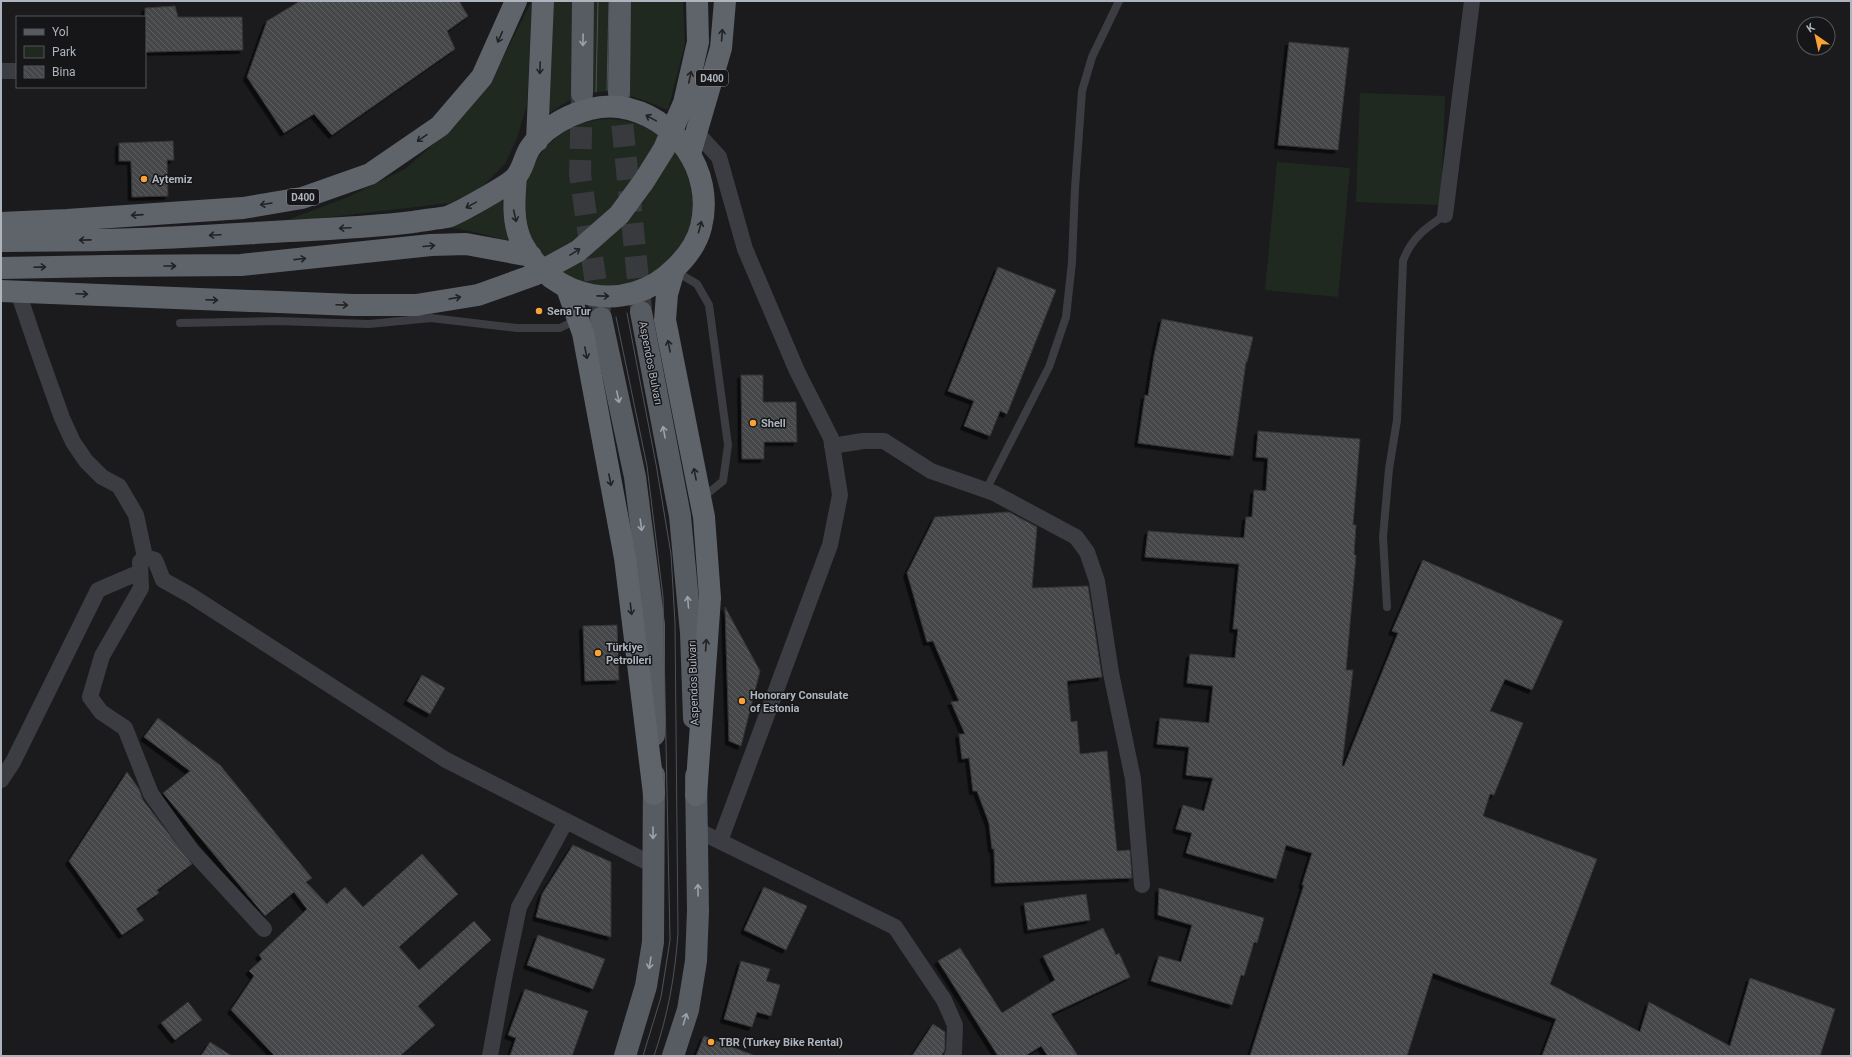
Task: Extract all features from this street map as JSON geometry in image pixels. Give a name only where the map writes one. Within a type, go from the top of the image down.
[{"type":"highway","name":"D400","points":[[1,223],[243,208],[302,198],[370,174],[440,126],[482,77],[516,1]]},
{"type":"highway","points":[[537,141],[543,1]]},
{"type":"highway","points":[[10,291],[353,305],[416,305],[478,294],[534,275],[578,251],[619,214],[644,181],[664,150],[684,104],[698,42],[697,1]]},
{"type":"highway","name":"D400","points":[[690,154],[722,48],[725,1]]},
{"type":"highway","points":[[618,107],[650,116],[677,135],[690,154],[696,162],[704,194],[701,227],[686,257],[663,281],[633,294],[600,297],[567,288],[540,269],[521,242],[513,210],[516,177],[531,147],[554,124],[584,110],[618,107]]},
{"type":"highway","points":[[1,241],[136,239],[382,226],[449,217],[491,194],[516,177]]},
{"type":"highway","points":[[1,268],[241,266],[466,244],[531,256]]},
{"type":"highway","points":[[674,270],[667,294],[664,320],[704,517],[710,598],[696,795]]},
{"type":"highway","points":[[567,288],[582,333],[625,558],[654,794]]},
{"type":"main road","points":[[582,92],[584,1]]},
{"type":"main road","points":[[619,92],[620,1]]},
{"type":"main road","name":"Aspendos Bulvarı","points":[[642,312],[680,516],[691,633],[697,830],[698,911],[696,962],[688,1010],[673,1056]]},
{"type":"main road","points":[[601,318],[635,477],[654,625],[653,942],[646,986],[625,1056]]},
{"type":"street","points":[[1445,216],[1472,1]]},
{"type":"street","points":[[1,71],[16,71]]},
{"type":"street","points":[[696,132],[719,156],[745,249],[797,371],[830,438],[840,495],[830,545],[720,841]]},
{"type":"street","points":[[10,291],[73,442],[86,461],[102,477],[119,486],[136,515],[142,565],[141,588],[102,656],[90,697],[100,712],[125,728],[151,794],[192,851],[264,929]]},
{"type":"street","points":[[832,446],[863,441],[884,441],[931,471],[994,493],[1076,537],[1087,552],[1097,581],[1111,673],[1133,779],[1142,885]]},
{"type":"street","points":[[1,780],[13,762],[98,590],[142,565],[155,560],[163,580],[190,594],[446,760],[653,865]]},
{"type":"street","points":[[490,1056],[519,907],[566,821]]},
{"type":"street","points":[[697,830],[895,927],[944,1000],[955,1025],[954,1052],[952,1056]]},
{"type":"lane","points":[[986,490],[1049,367],[1066,317],[1072,262],[1075,188],[1082,91],[1092,57],[1119,1]]},
{"type":"lane","points":[[1387,607],[1383,537],[1389,469],[1397,420],[1403,261],[1406,251],[1416,236],[1445,216]]},
{"type":"lane","points":[[674,270],[697,284],[709,305],[728,445],[724,481],[700,500]]},
{"type":"lane","points":[[180,323],[277,321],[369,324],[431,318],[517,328],[560,328],[578,319]]},
{"type":"green space","points":[[532,1],[527,105],[517,138],[505,164],[479,190],[450,203],[279,223],[348,197],[405,169],[456,125],[495,73]]},
{"type":"green space","points":[[554,1],[683,1],[685,44],[668,110],[647,101],[624,94],[600,92],[588,93],[577,97],[548,114]]},
{"type":"green space","points":[[1360,93],[1445,96],[1441,205],[1356,202]]},
{"type":"green space","points":[[609,119],[634,123],[649,129],[669,144],[684,164],[692,187],[694,204],[690,229],[684,244],[669,264],[649,279],[626,287],[609,289],[584,285],[569,279],[549,264],[534,244],[526,221],[524,204],[528,179],[534,164],[549,144],[569,129],[592,121]]},
{"type":"green space","points":[[1277,162],[1350,168],[1338,297],[1265,290]]},
{"type":"green space","points":[[502,198],[509,241],[470,231],[446,227],[476,216]]},
{"type":"building","points":[[300,1],[459,1],[468,16],[447,31],[455,49],[332,135],[314,114],[284,133],[247,77],[267,21]]},
{"type":"building","points":[[175,6],[178,17],[242,17],[243,50],[146,52],[145,8]]},
{"type":"building","points":[[1289,42],[1349,48],[1338,150],[1278,145]]},
{"type":"building","points":[[173,141],[174,160],[167,160],[168,196],[132,197],[131,161],[119,161],[119,143]]},
{"type":"building","points":[[998,267],[1056,290],[1007,414],[1000,411],[990,436],[964,426],[974,401],[948,391]]},
{"type":"building","points":[[1162,319],[1253,337],[1246,362],[1233,456],[1138,443],[1145,395],[1148,396],[1154,356]]},
{"type":"building","points":[[741,375],[763,375],[763,402],[796,402],[797,442],[764,442],[764,459],[742,459]]},
{"type":"building","points":[[1258,431],[1360,439],[1353,525],[1356,525],[1354,555],[1356,555],[1346,670],[1353,670],[1342,766],[1344,766],[1398,633],[1392,631],[1423,560],[1563,621],[1532,690],[1505,679],[1490,711],[1523,723],[1494,795],[1490,794],[1483,816],[1597,859],[1550,984],[1640,1032],[1649,1002],[1730,1046],[1750,978],[1835,1009],[1820,1056],[1542,1056],[1556,1019],[1433,973],[1407,1056],[1250,1056],[1304,885],[1302,885],[1312,853],[1286,845],[1276,879],[1186,853],[1192,833],[1176,829],[1183,805],[1204,811],[1213,778],[1186,775],[1189,747],[1157,744],[1160,718],[1209,723],[1213,686],[1187,683],[1190,654],[1235,658],[1238,629],[1233,629],[1239,564],[1145,557],[1148,531],[1244,538],[1246,517],[1252,517],[1254,490],[1266,491],[1268,458],[1256,457]]},
{"type":"building","points":[[1009,512],[1037,527],[1032,588],[1088,586],[1102,677],[1067,681],[1071,722],[1077,721],[1080,754],[1107,751],[1117,851],[1130,850],[1132,878],[995,883],[994,849],[992,849],[989,823],[977,791],[973,791],[969,758],[962,759],[959,734],[965,734],[951,702],[959,701],[933,641],[927,642],[907,573],[935,517]]},
{"type":"building","points":[[725,607],[760,671],[741,746],[729,741]]},
{"type":"building","points":[[617,625],[619,680],[585,681],[583,626]]},
{"type":"building","points":[[422,675],[445,688],[430,714],[407,701]]},
{"type":"building","points":[[158,718],[220,765],[312,878],[306,882],[327,904],[345,887],[363,907],[422,854],[458,894],[399,947],[419,970],[474,921],[491,940],[418,1006],[435,1025],[400,1056],[275,1056],[231,1010],[254,976],[249,971],[262,959],[259,955],[307,909],[294,892],[265,916],[163,793],[190,771],[144,737]]},
{"type":"building","points":[[127,772],[139,789],[143,800],[192,864],[157,890],[159,893],[136,909],[144,920],[122,935],[69,861]]},
{"type":"building","points":[[573,845],[611,862],[611,937],[536,917],[542,894]]},
{"type":"building","points":[[764,887],[807,906],[786,950],[744,930]]},
{"type":"building","points":[[1159,888],[1264,918],[1257,943],[1254,942],[1244,976],[1241,975],[1232,1005],[1151,981],[1159,956],[1181,962],[1192,925],[1158,915]]},
{"type":"building","points":[[1086,894],[1090,920],[1028,930],[1024,903]]},
{"type":"building","points":[[1103,928],[1116,955],[1119,953],[1130,977],[1051,1014],[1078,1056],[1048,1056],[1041,1046],[1025,1056],[998,1056],[938,961],[960,948],[1002,1013],[1055,980],[1043,956]]},
{"type":"building","points":[[538,935],[605,959],[593,989],[527,965]]},
{"type":"building","points":[[741,961],[770,969],[766,981],[780,985],[771,1016],[757,1012],[752,1027],[724,1019]]},
{"type":"building","points":[[525,989],[588,1011],[572,1056],[510,1056],[516,1038],[508,1035]]},
{"type":"building","points":[[188,1002],[202,1020],[175,1040],[161,1023]]},
{"type":"building","points":[[933,1024],[945,1032],[945,1050],[941,1056],[912,1056]]},
{"type":"building","name":"TBR (Turkey Bike Rental)","points":[[704,1036],[753,1055],[753,1056],[696,1056]]},
{"type":"building","points":[[210,1042],[232,1056],[201,1056]]},
{"type":"tunnel","points":[[619,92],[641,309]]},
{"type":"tunnel","points":[[582,94],[580,174],[601,318]]},
{"type":"tram line","points":[[596,92],[598,1]]},
{"type":"tram line","points":[[607,90],[609,1]]},
{"type":"tram line","points":[[627,313],[656,464],[671,554],[675,623],[678,933],[670,995],[654,1056]]},
{"type":"tram line","points":[[616,317],[647,466],[663,597],[670,940],[661,997],[643,1056]]},
{"type":"place","name":"Aytemiz","points":[[144,179]]},
{"type":"place","name":"Sena Tur","points":[[539,311]]},
{"type":"place","name":"Shell","points":[[753,423]]},
{"type":"place","name":"Türkiye Petrolleri","points":[[598,653]]},
{"type":"place","name":"Honorary Consulate of Estonia","points":[[742,701]]},
{"type":"place","name":"TBR (Turkey Bike Rental)","points":[[711,1042]]}]
